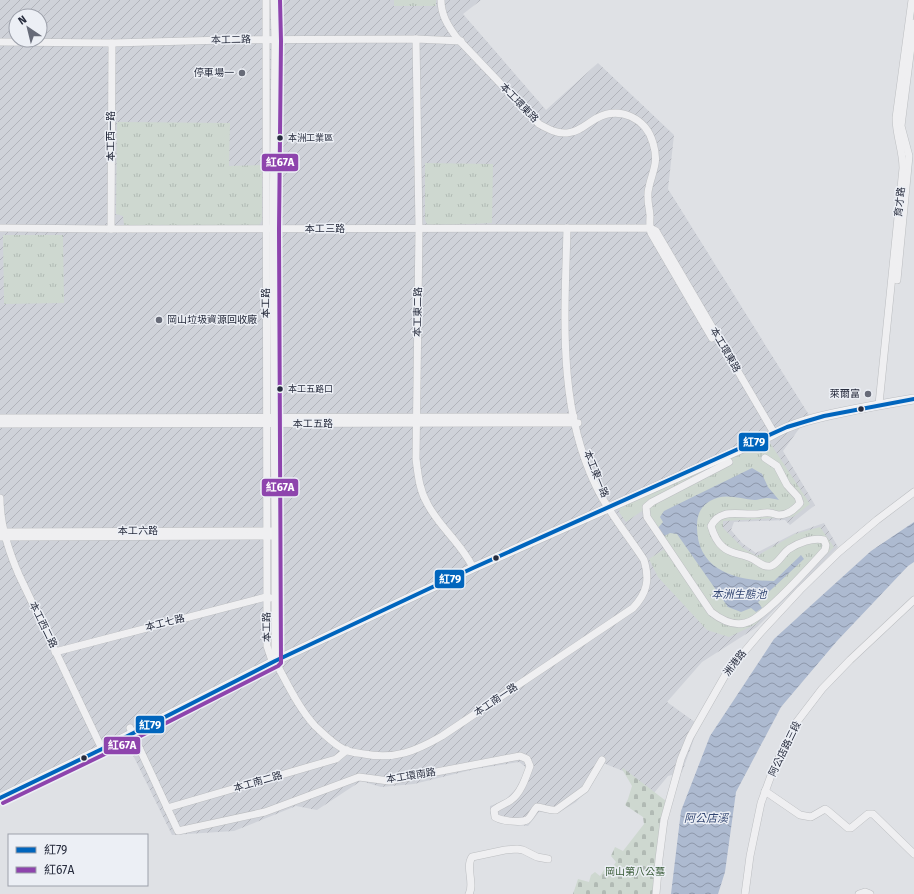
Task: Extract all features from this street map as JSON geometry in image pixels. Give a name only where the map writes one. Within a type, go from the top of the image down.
[{"type":"main road","points":[[0,792],[131,731],[273,658],[607,504],[772,432],[815,418],[881,404],[914,399]]},
{"type":"main road","points":[[0,798],[100,746]]},
{"type":"street","name":"本工路","points":[[266,0],[270,229],[271,421],[275,533],[273,658]]},
{"type":"street","name":"本工路","points":[[270,229],[275,41],[274,0]]},
{"type":"street","name":"本工環東路","points":[[441,0],[446,22],[461,41],[539,124],[557,133],[568,133],[576,131],[596,118],[608,113],[622,113],[630,115],[641,123],[648,131],[656,156],[654,170],[648,188],[647,200],[650,215],[650,228],[656,231],[772,432]]},
{"type":"street","name":"育才路","points":[[881,404],[909,157],[896,128],[896,118],[912,28],[912,0]]},
{"type":"street","name":"本工二路","points":[[0,42],[112,43],[416,39],[461,41]]},
{"type":"street","name":"本工東二路","points":[[416,39],[419,228],[416,459],[420,489],[427,504],[466,555],[472,566]]},
{"type":"street","name":"本工西一路","points":[[111,229],[112,43]]},
{"type":"street","name":"本工三路","points":[[0,228],[650,228]]},
{"type":"street","name":"本工東一路","points":[[567,228],[565,344],[568,389],[575,421],[607,504]]},
{"type":"street","name":"本工五路","points":[[0,418],[271,421],[575,421]]},
{"type":"street","name":"本工路","points":[[271,421],[266,597],[267,646],[273,658]]},
{"type":"street","name":"本工五路","points":[[0,424],[271,421]]},
{"type":"street","points":[[729,462],[652,502],[646,507],[646,513],[647,517],[710,612],[720,619],[744,624],[753,620],[784,593],[825,550],[826,545],[824,540],[817,538],[801,543],[788,550],[777,562],[770,566],[762,565],[754,559],[728,551],[722,546],[713,533],[711,526],[714,519],[728,513],[760,514],[770,512],[780,515],[789,513],[796,508],[800,502],[798,497],[787,485],[777,466],[766,458]]},
{"type":"street","name":"洲港路","points":[[656,894],[664,820],[681,759],[690,736],[727,672],[762,630],[839,552],[877,520],[914,492]]},
{"type":"street","name":"本工西二路","points":[[0,498],[2,534],[8,549],[100,746]]},
{"type":"street","name":"本工南一路","points":[[273,658],[298,703],[315,726],[336,744],[347,750],[374,756],[400,755],[423,747],[442,736],[632,608],[640,601],[646,589],[648,580],[644,560],[607,504]]},
{"type":"street","name":"本工六路","points":[[2,534],[275,533]]},
{"type":"street","name":"本工七路","points":[[56,652],[266,597],[275,598]]},
{"type":"street","name":"阿公店路三段","points":[[745,894],[750,856],[761,803],[773,770],[796,723],[822,689],[850,660],[914,600]]},
{"type":"street","name":"本工環南路","points":[[131,731],[178,831],[265,812],[358,778],[389,781],[520,756],[526,759],[530,766],[526,778],[516,796],[498,806],[494,810],[494,814],[499,820],[522,822],[529,818],[537,807],[556,810],[582,792],[602,760]]},
{"type":"street","name":"本工南二路","points":[[167,808],[336,759],[347,750]]},
{"type":"street","points":[[766,791],[800,815],[810,816],[825,809],[828,810],[848,828],[851,828],[868,814],[873,814],[914,854]]},
{"type":"street","points":[[469,894],[471,888],[470,862],[472,857],[516,849],[522,850],[537,857],[548,859]]},
{"type":"street","points":[[859,894],[865,892],[870,894]]},
{"type":"shaded area","points":[[0,0],[481,0],[463,14],[546,110],[598,63],[674,135],[668,189],[809,415],[783,451],[815,505],[790,525],[785,520],[734,522],[731,530],[742,543],[756,553],[795,533],[824,523],[838,547],[757,627],[702,662],[667,702],[699,725],[682,772],[668,776],[654,793],[628,773],[603,763],[586,791],[576,802],[558,813],[539,812],[528,826],[497,822],[490,813],[490,806],[504,801],[516,789],[527,768],[519,762],[475,769],[414,784],[381,787],[361,781],[317,810],[296,806],[234,831],[172,835],[128,745],[0,806]]},
{"type":"green space","points":[[394,0],[436,0],[436,6],[394,6]]},
{"type":"green space","points":[[117,122],[230,123],[229,166],[262,165],[262,220],[260,224],[257,226],[124,225],[123,216],[116,214]]},
{"type":"green space","points":[[425,163],[493,164],[492,223],[428,226],[425,220]]},
{"type":"green space","points":[[3,235],[63,235],[64,303],[4,304]]},
{"type":"green space","points":[[768,440],[810,504],[793,517],[723,521],[723,528],[743,548],[757,556],[795,534],[820,527],[834,547],[756,624],[729,637],[707,630],[658,577],[649,559],[666,548],[642,511],[626,522],[619,512],[621,505]]},
{"type":"green space","name":"岡山第八公墓","points":[[623,768],[666,801],[655,894],[573,894],[578,879],[589,882],[591,875],[595,872],[600,876],[606,867],[612,868],[616,862],[611,856],[615,847],[623,851],[644,824],[643,817],[625,805],[632,786],[622,769]]},
{"type":"water","name":"本洲生態池","points":[[752,468],[762,474],[768,487],[779,500],[767,498],[755,500],[726,496],[715,498],[707,503],[698,515],[697,523],[699,542],[704,554],[712,563],[733,576],[746,579],[774,581],[801,555],[804,559],[758,602],[762,608],[756,612],[751,608],[741,612],[728,607],[677,534],[670,533],[664,536],[658,528],[663,522],[660,517],[664,511]]},
{"type":"water","name":"阿公店溪","points":[[914,522],[914,562],[908,566],[837,641],[781,707],[736,792],[725,872],[718,894],[671,894],[681,811],[710,736],[774,639],[871,551]]},
{"type":"transit line","name":"紅67A","points":[[3,803],[105,754],[278,666],[281,663],[279,229],[280,0]]},
{"type":"transit line","name":"紅79","points":[[0,798],[102,749],[275,661],[473,568],[787,427],[824,416],[914,399]]},
{"type":"place","name":"停車場一","points":[[242,73]]},
{"type":"place","name":"本洲工業區","points":[[280,138]]},
{"type":"place","name":"岡山垃圾資源回收廠","points":[[159,320]]},
{"type":"place","name":"本工五路口","points":[[280,389]]},
{"type":"place","name":"萊爾富","points":[[868,394]]}]
